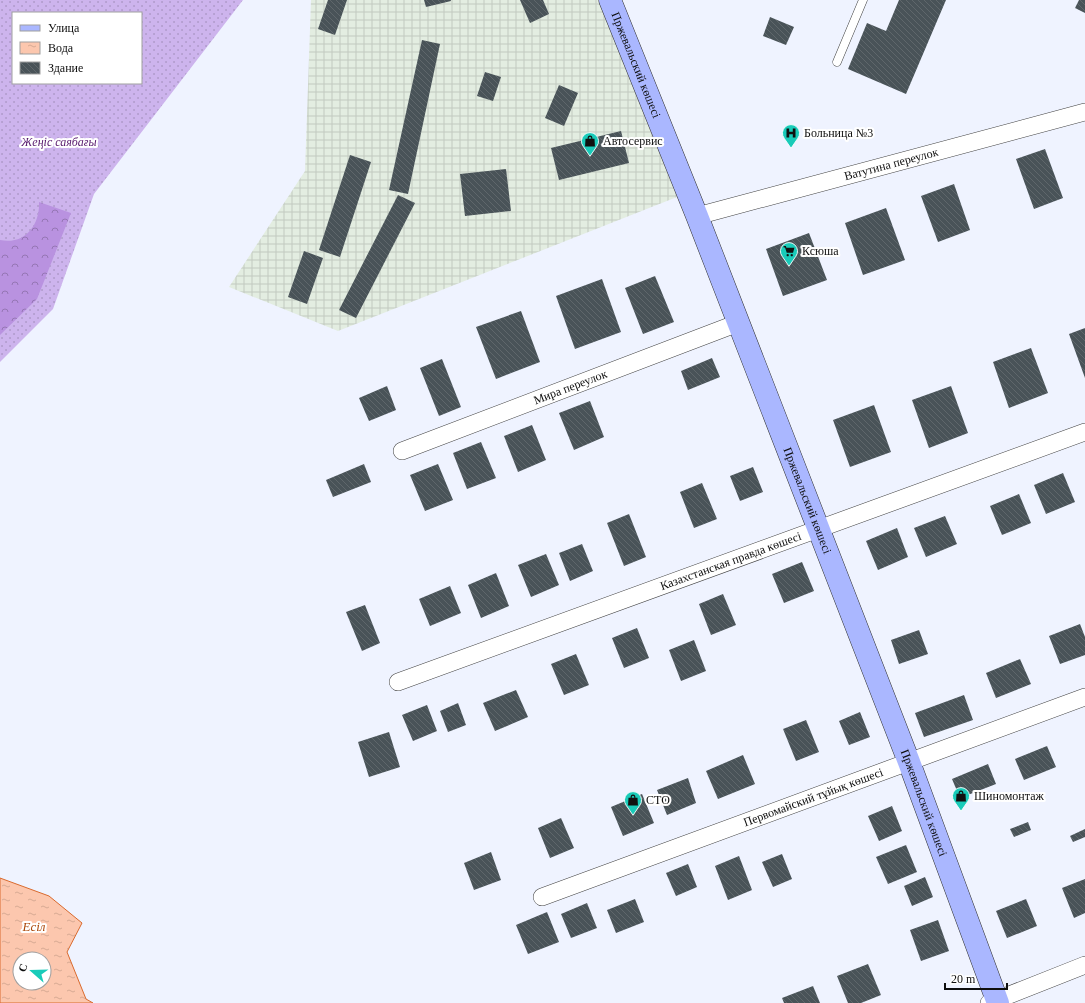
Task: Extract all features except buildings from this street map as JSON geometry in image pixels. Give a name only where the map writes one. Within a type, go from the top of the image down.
[{"type":"street","name":"Пржевальский көшесі","points":[[610,0],[697,216],[909,762],[995,1002]]},
{"type":"street","name":"Ватутина переулок","points":[[697,216],[1085,112]]},
{"type":"street","name":"Мира переулок","points":[[402,451],[738,323]]},
{"type":"street","name":"Казахстанская правда көшесі","points":[[398,682],[1085,432]]},
{"type":"street","name":"Первомайский тұйық көшесі","points":[[542,898],[1085,697]]},
{"type":"street","points":[[995,1002],[1085,965]]},
{"type":"lane","points":[[837,62],[863,0]]},
{"type":"shaded area","points":[[311,0],[598,0],[677,197],[338,331],[229,287],[305,171]]},
{"type":"green space","name":"Жеңіс саябағы","points":[[0,0],[243,0],[94,194],[53,309],[0,362]]},
{"type":"green space","points":[[39,202],[71,213],[37,299],[0,335],[0,240],[9,241],[17,239],[29,232],[37,218]]},
{"type":"water","name":"Есіл","points":[[0,878],[49,896],[82,923],[67,952],[86,999],[93,1003],[0,1003]]},
{"type":"place","name":"Больница №3","points":[[791,148]]},
{"type":"place","name":"Автосервис","points":[[590,156]]},
{"type":"place","name":"Ксюша","points":[[789,266]]},
{"type":"place","name":"Шиномонтаж","points":[[961,811]]},
{"type":"place","name":"СТО","points":[[633,815]]}]
